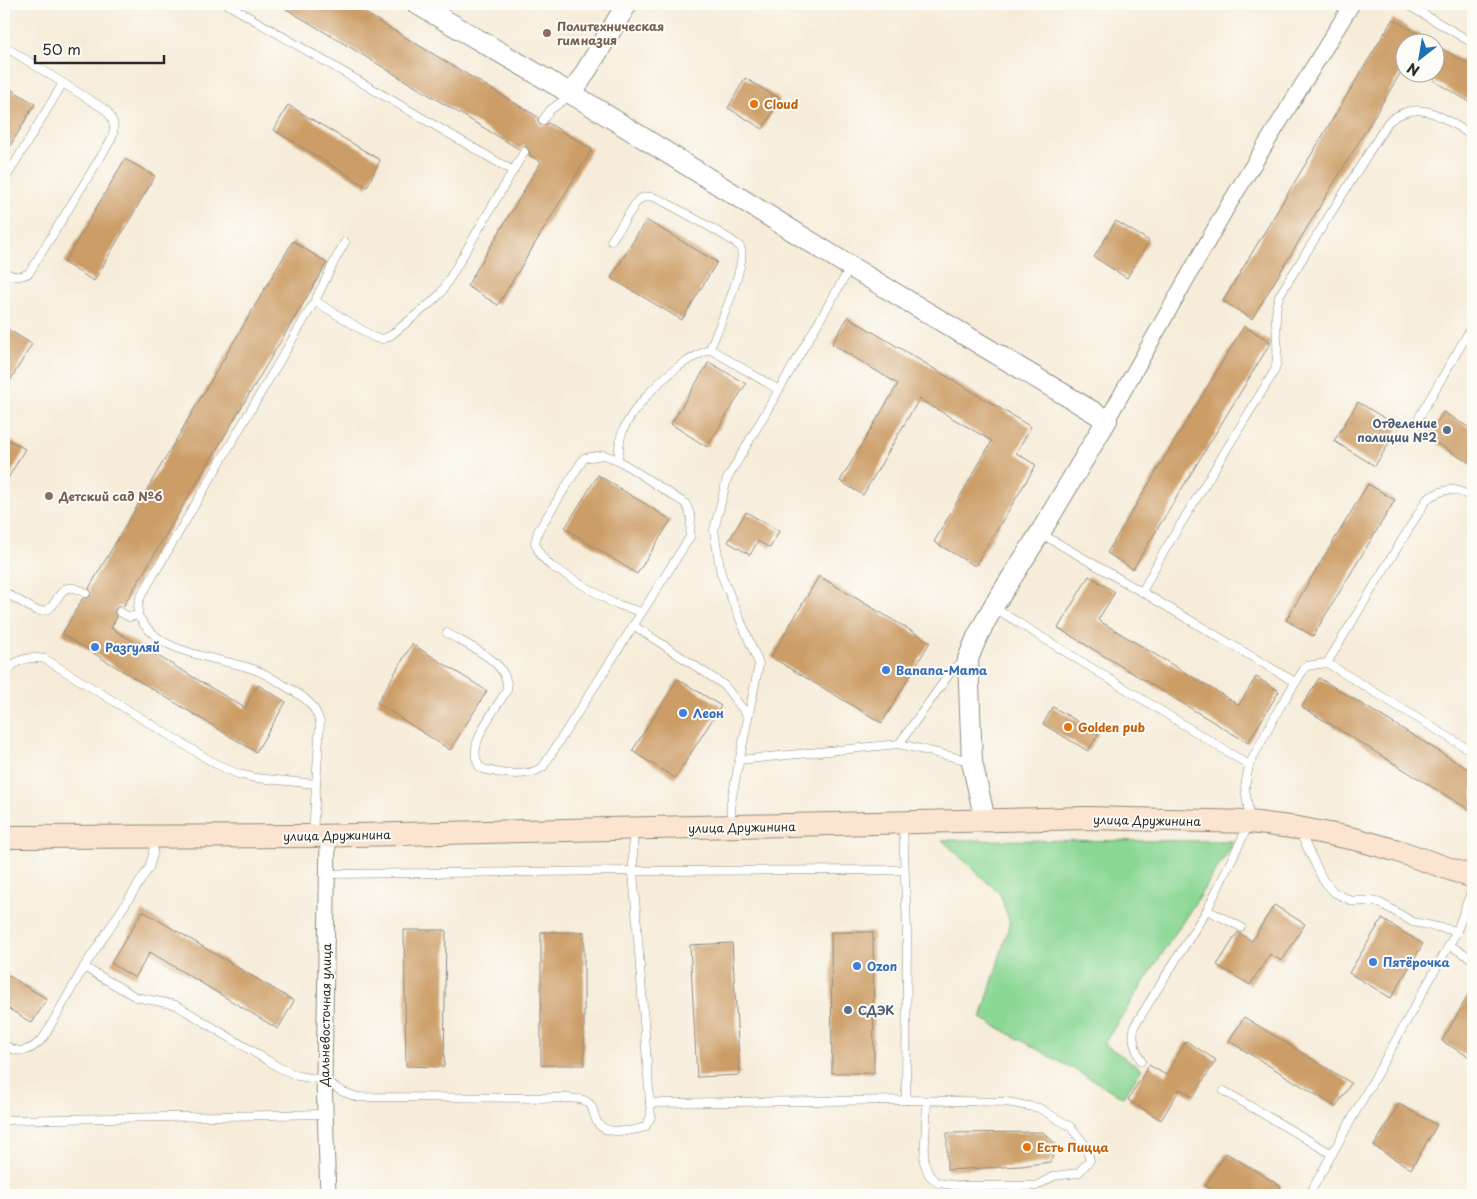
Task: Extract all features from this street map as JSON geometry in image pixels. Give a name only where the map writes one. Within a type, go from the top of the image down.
[{"type":"main road","name":"улица Дружинина","points":[[4,837],[321,836],[1087,818],[1250,822],[1298,828],[1355,839],[1398,851],[1473,877]]},
{"type":"street","points":[[417,4],[572,94],[851,266],[1107,420]]},
{"type":"street","points":[[572,94],[627,4]]},
{"type":"street","points":[[985,820],[972,762],[968,659],[977,637],[993,607],[1107,420],[1226,209],[1352,4]]},
{"type":"street","name":"Дальневосточная улица","points":[[321,836],[328,874],[324,1080],[328,1195]]},
{"type":"lane","points":[[228,4],[513,171]]},
{"type":"lane","points":[[1406,4],[1473,43]]},
{"type":"lane","points":[[4,46],[106,110],[112,117],[114,131],[111,140],[29,273],[21,277],[4,272]]},
{"type":"lane","points":[[4,181],[63,83]]},
{"type":"lane","points":[[543,120],[550,110],[572,94]]},
{"type":"lane","points":[[1142,592],[1275,370],[1278,360],[1275,314],[1279,296],[1388,122],[1398,114],[1411,110],[1422,110],[1435,113],[1473,136]]},
{"type":"lane","points":[[315,301],[375,338],[383,339],[390,336],[441,293],[524,152]]},
{"type":"lane","points":[[611,241],[638,200],[644,196],[650,196],[661,200],[726,237],[740,247],[742,256],[740,272],[710,348],[680,365],[641,402],[621,435],[618,460]]},
{"type":"lane","points":[[321,836],[316,784],[320,722],[316,710],[308,701],[265,674],[229,662],[199,657],[161,640],[151,634],[144,626],[138,616],[138,608],[140,598],[315,301],[345,242]]},
{"type":"lane","points":[[731,827],[731,802],[759,664],[721,574],[714,530],[727,479],[851,266]]},
{"type":"lane","points":[[1420,417],[1473,325]]},
{"type":"lane","points":[[710,348],[779,390]]},
{"type":"lane","points":[[447,633],[502,668],[508,682],[507,690],[479,735],[475,747],[476,759],[480,768],[492,772],[528,773],[537,771],[543,766],[690,537],[691,517],[686,504],[618,460],[604,455],[584,458],[538,531],[535,543],[541,556],[551,566],[613,603],[641,612]]},
{"type":"lane","points":[[1327,663],[1427,499],[1437,492],[1448,489],[1473,498]]},
{"type":"lane","points":[[1040,532],[1295,682]]},
{"type":"lane","points":[[4,592],[40,611],[53,606],[59,594],[67,587],[73,587],[86,593]]},
{"type":"lane","points":[[993,607],[1249,765]]},
{"type":"lane","points":[[120,612],[129,617],[138,616]]},
{"type":"lane","points":[[633,625],[724,684],[748,716]]},
{"type":"lane","points":[[4,679],[6,672],[22,658],[46,659],[216,764],[238,774],[256,778],[316,784]]},
{"type":"lane","points":[[899,744],[953,670],[968,659]]},
{"type":"lane","points":[[1141,1061],[1134,1048],[1133,1032],[1135,1025],[1207,910],[1250,822],[1245,787],[1249,765],[1295,682],[1306,666],[1327,663],[1473,752]]},
{"type":"lane","points":[[739,760],[899,744],[972,762]]},
{"type":"lane","points":[[903,823],[907,931],[906,1100]]},
{"type":"lane","points":[[1298,828],[1323,880],[1336,893],[1352,901],[1375,901],[1413,922],[1457,931]]},
{"type":"lane","points":[[84,967],[136,997],[176,1005],[280,1068],[298,1076],[324,1080],[341,1091],[357,1097],[567,1098],[588,1102],[592,1107],[597,1122],[607,1130],[635,1130],[645,1127],[651,1116],[633,871],[633,829]]},
{"type":"lane","points":[[4,1044],[10,1049],[20,1052],[29,1051],[37,1046],[44,1037],[84,967],[149,868],[153,854],[154,837]]},
{"type":"lane","points":[[328,874],[904,870]]},
{"type":"lane","points":[[1309,1195],[1457,931],[1473,886]]},
{"type":"lane","points":[[1207,910],[1241,927]]},
{"type":"lane","points":[[1448,944],[1473,959]]},
{"type":"lane","points":[[1224,1091],[1332,1154]]},
{"type":"lane","points":[[650,1103],[906,1100],[1007,1102],[1039,1108],[1071,1127],[1085,1145],[1090,1160],[1078,1173],[1054,1176],[1036,1186],[961,1186],[938,1183],[930,1175],[924,1162],[927,1101]]},
{"type":"lane","points":[[4,1120],[325,1114]]},
{"type":"green space","points":[[942,840],[1235,841],[1104,1044],[1142,1069],[1123,1097],[981,1018],[1010,923],[1000,894]]},
{"type":"building","points":[[278,4],[350,4],[538,117],[540,125],[548,123],[592,149],[498,305],[467,286],[541,162],[529,155],[530,152],[527,147],[524,146],[519,149]]},
{"type":"building","points":[[1393,19],[1415,32],[1394,32],[1395,82],[1252,319],[1223,301]]},
{"type":"building","points":[[1444,50],[1473,67],[1473,104],[1436,82],[1444,82]]},
{"type":"building","name":"Cloud","points":[[745,78],[780,99],[763,129],[728,108]]},
{"type":"building","points":[[4,85],[35,104],[4,156]]},
{"type":"building","points":[[288,105],[380,160],[367,187],[274,130]]},
{"type":"building","points":[[125,159],[155,176],[94,281],[64,263]]},
{"type":"building","points":[[646,220],[717,262],[682,320],[611,278]]},
{"type":"building","points":[[1116,221],[1149,241],[1127,278],[1094,257]]},
{"type":"building","points":[[293,241],[327,263],[123,607],[119,606],[115,609],[114,613],[117,617],[111,628],[245,708],[258,685],[286,702],[256,752],[62,634],[83,598],[91,596],[89,588]]},
{"type":"building","points":[[848,317],[1031,427],[1016,453],[1036,465],[975,566],[934,542],[992,441],[919,399],[863,495],[840,481],[898,384],[832,344]]},
{"type":"building","points":[[1244,326],[1271,342],[1133,569],[1107,553]]},
{"type":"building","points":[[4,327],[32,344],[4,391]]},
{"type":"building","points":[[709,362],[746,384],[707,447],[671,424]]},
{"type":"building","points":[[1358,402],[1399,427],[1375,466],[1334,441]]},
{"type":"building","points":[[1443,412],[1473,430],[1473,465],[1428,438]]},
{"type":"building","points":[[4,437],[25,449],[4,485]]},
{"type":"building","points":[[598,475],[671,520],[637,574],[565,528]]},
{"type":"building","points":[[1368,484],[1395,500],[1313,636],[1286,620]]},
{"type":"building","points":[[746,512],[779,531],[770,548],[758,541],[750,555],[728,542]]},
{"type":"building","points":[[819,576],[930,642],[882,723],[771,657]]},
{"type":"building","points":[[1089,576],[1115,592],[1098,620],[1239,705],[1256,677],[1279,691],[1248,743],[1058,628]]},
{"type":"building","points":[[412,644],[487,691],[450,750],[377,703]]},
{"type":"building","points":[[1319,678],[1473,772],[1473,812],[1302,707]]},
{"type":"building","points":[[678,679],[721,706],[675,778],[632,751]]},
{"type":"building","points":[[1053,707],[1099,734],[1088,751],[1043,724]]},
{"type":"building","points":[[1274,905],[1305,924],[1282,961],[1270,954],[1250,985],[1217,965],[1238,932],[1252,941]]},
{"type":"building","points":[[143,911],[294,1001],[278,1029],[150,952],[135,978],[111,963]]},
{"type":"building","points":[[1382,919],[1423,944],[1391,998],[1349,973]]},
{"type":"building","points":[[404,930],[446,930],[444,1067],[406,1066]]},
{"type":"building","points":[[541,932],[584,932],[584,1065],[541,1065]]},
{"type":"building","points":[[831,932],[873,932],[874,1073],[832,1073]]},
{"type":"building","points":[[732,943],[740,1075],[697,1077],[690,945]]},
{"type":"building","points":[[4,973],[47,999],[32,1023],[4,1006]]},
{"type":"building","points":[[1473,987],[1473,1059],[1442,1041]]},
{"type":"building","points":[[1244,1017],[1351,1083],[1336,1107],[1229,1041]]},
{"type":"building","points":[[1186,1041],[1216,1060],[1193,1097],[1180,1089],[1161,1120],[1128,1100],[1149,1065],[1166,1075]]},
{"type":"building","points":[[1399,1104],[1437,1125],[1411,1169],[1374,1146]]},
{"type":"building","points":[[1043,1132],[1058,1146],[1050,1162],[1021,1166],[947,1170],[947,1133]]},
{"type":"building","points":[[1226,1153],[1281,1186],[1276,1195],[1221,1195],[1205,1186]]},
{"type":"place","name":"Политехническая гимназия","points":[[547,33]]},
{"type":"place","name":"Cloud","points":[[754,104]]},
{"type":"place","name":"Отделение полиции №2","points":[[1447,430]]},
{"type":"place","name":"Детский сад №6","points":[[49,496]]},
{"type":"place","name":"Разгуляй","points":[[95,647]]},
{"type":"place","name":"Banana-Mama","points":[[886,670]]},
{"type":"place","name":"Леон","points":[[683,713]]},
{"type":"place","name":"Golden pub","points":[[1068,727]]},
{"type":"place","name":"Пятёрочка","points":[[1373,962]]},
{"type":"place","name":"Ozon","points":[[857,966]]},
{"type":"place","name":"СДЭК","points":[[848,1010]]},
{"type":"place","name":"Есть Пицца","points":[[1027,1147]]}]
